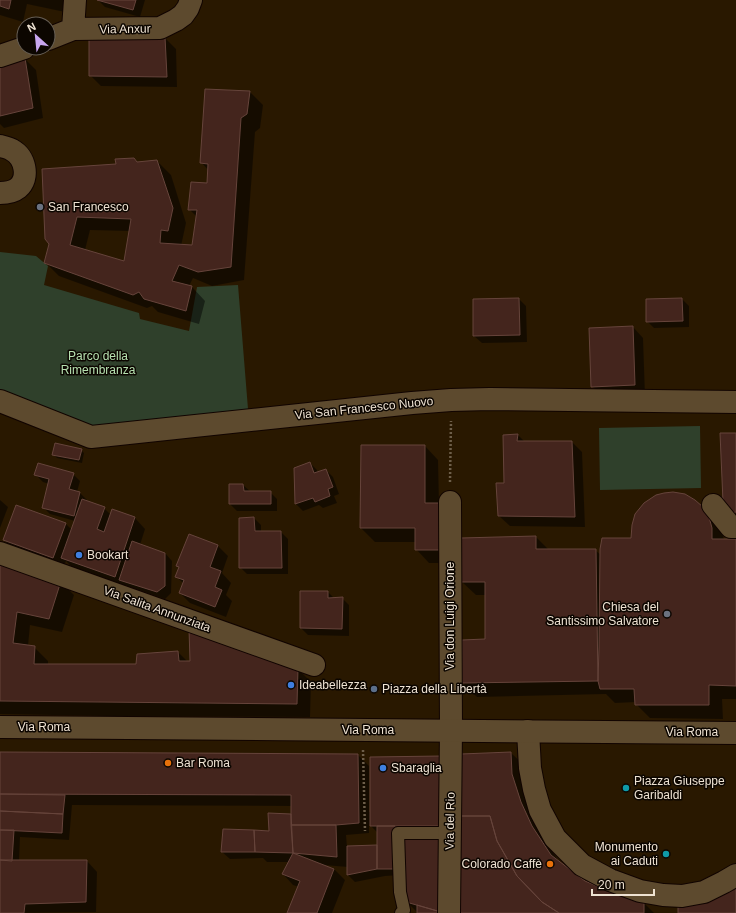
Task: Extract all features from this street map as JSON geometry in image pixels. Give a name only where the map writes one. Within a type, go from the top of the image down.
[{"type":"street","points":[[73,30],[75,0]]},
{"type":"street","name":"Via Anxur","points":[[56,36],[73,30],[160,28],[183,15],[191,0]]},
{"type":"street","points":[[0,56],[16,51]]},
{"type":"street","points":[[0,146],[14,150],[19,155],[23,161],[25,175],[20,187],[10,192],[0,193]]},
{"type":"street","name":"Via San Francesco Nuovo","points":[[0,401],[91,437],[451,400],[490,399],[736,402]]},
{"type":"street","name":"Via don Luigi Orione","points":[[450,502],[451,730]]},
{"type":"street","points":[[713,505],[731,527],[736,527]]},
{"type":"street","name":"Via Salita Annunziata","points":[[0,553],[314,664]]},
{"type":"street","name":"Via Roma","points":[[0,727],[736,733]]},
{"type":"street","name":"Via del Rio","points":[[449,913],[451,730]]},
{"type":"street","points":[[528,731],[530,768],[540,810],[555,838],[582,865],[604,877],[640,891],[663,904],[682,896],[704,892],[736,875]]},
{"type":"lane","points":[[401,913],[404,910],[400,892],[398,833],[450,833]]},
{"type":"path","points":[[450,502],[451,400]]},
{"type":"path","points":[[362,730],[365,831]]},
{"type":"green space","name":"Parco della Rimembranza","points":[[0,252],[36,256],[48,266],[44,285],[139,313],[140,319],[189,331],[197,287],[238,285],[248,409],[94,426],[0,389]]},
{"type":"green space","points":[[700,426],[701,488],[600,490],[599,428]]},
{"type":"building","points":[[0,0],[11,0],[9,9],[0,6]]},
{"type":"building","points":[[97,0],[136,0],[133,10]]},
{"type":"building","points":[[89,36],[165,37],[167,77],[89,76]]},
{"type":"building","points":[[25,58],[33,108],[0,116],[0,66]]},
{"type":"building","points":[[205,89],[250,91],[247,114],[241,118],[231,267],[198,272],[179,265],[172,281],[192,286],[186,311],[144,299],[139,292],[133,295],[44,263],[49,244],[45,239],[42,169],[116,164],[115,159],[134,158],[137,162],[157,160],[173,208],[168,231],[161,230],[160,243],[192,245],[197,210],[188,210],[191,182],[207,183],[208,164],[200,163]],"holes":[[[77,217],[131,219],[124,261],[70,245]]]},
{"type":"building","points":[[519,298],[520,335],[473,336],[473,299]]},
{"type":"building","points":[[682,298],[683,321],[646,322],[646,299]]},
{"type":"building","points":[[633,326],[635,385],[591,387],[589,328]]},
{"type":"building","points":[[720,433],[736,433],[736,512],[732,513],[723,502]]},
{"type":"building","points":[[518,434],[517,441],[572,441],[575,517],[498,516],[496,483],[504,483],[503,435]]},
{"type":"building","points":[[55,443],[82,449],[79,460],[52,455]]},
{"type":"building","points":[[361,445],[425,445],[425,503],[441,503],[441,550],[415,550],[415,528],[360,528]]},
{"type":"building","points":[[310,462],[314,473],[326,469],[333,487],[328,489],[330,496],[315,502],[313,498],[295,504],[294,468]]},
{"type":"building","points":[[38,463],[74,473],[69,489],[80,492],[74,516],[42,508],[49,479],[34,475]]},
{"type":"building","points":[[229,484],[243,484],[244,491],[271,491],[271,504],[229,504]]},
{"type":"building","name":"Chiesa del Santissimo Salvatore","points":[[673,492],[685,494],[703,507],[709,517],[712,528],[712,539],[736,539],[736,686],[709,685],[709,705],[635,705],[634,689],[600,689],[598,681],[600,549],[602,538],[631,538],[635,514],[644,503],[656,495]]},
{"type":"building","points":[[82,499],[105,507],[97,529],[104,532],[112,509],[135,517],[115,577],[61,558]]},
{"type":"building","points":[[16,505],[66,523],[53,558],[3,540]]},
{"type":"building","points":[[254,517],[255,531],[281,531],[282,568],[239,568],[239,518]]},
{"type":"building","points":[[189,534],[218,545],[210,567],[221,571],[215,587],[222,590],[215,607],[179,593],[184,580],[175,577],[179,567],[176,566]]},
{"type":"building","points":[[536,536],[536,549],[596,549],[598,681],[462,683],[462,640],[485,639],[485,582],[461,582],[461,538]]},
{"type":"building","points":[[132,541],[165,553],[165,586],[157,592],[119,580]]},
{"type":"building","points":[[0,558],[61,581],[49,619],[17,612],[13,643],[35,646],[34,664],[136,664],[137,654],[178,651],[179,661],[190,661],[189,629],[298,668],[297,704],[0,701]]},
{"type":"building","points":[[300,591],[328,591],[328,598],[343,597],[342,629],[300,628]]},
{"type":"building","points":[[0,752],[358,754],[359,823],[336,825],[291,825],[291,795],[0,794]]},
{"type":"building","points":[[511,752],[512,774],[521,802],[532,826],[551,855],[585,881],[606,890],[644,901],[644,913],[559,913],[542,902],[517,876],[497,841],[490,816],[460,816],[461,754]]},
{"type":"building","points":[[442,756],[442,826],[370,826],[370,757]]},
{"type":"building","points":[[0,794],[65,795],[63,814],[0,811]]},
{"type":"building","points":[[0,811],[63,814],[62,833],[0,830]]},
{"type":"building","points":[[268,813],[291,814],[293,853],[255,852],[254,830],[269,831]]},
{"type":"building","points":[[460,816],[490,816],[497,841],[517,876],[542,902],[559,913],[460,913]]},
{"type":"building","points":[[291,825],[336,825],[337,857],[293,853]]},
{"type":"building","points":[[377,826],[395,826],[395,869],[377,869]]},
{"type":"building","points":[[223,829],[254,830],[255,852],[221,852]]},
{"type":"building","points":[[0,830],[14,830],[12,861],[0,860]]},
{"type":"building","points":[[401,838],[442,838],[441,912],[406,902]]},
{"type":"building","points":[[377,845],[377,869],[347,875],[347,846]]},
{"type":"building","points":[[293,853],[334,869],[317,913],[287,913],[300,881],[282,874]]},
{"type":"building","points":[[0,860],[87,860],[86,902],[25,904],[24,913],[0,913]]},
{"type":"building","points":[[736,880],[736,913],[678,913],[678,900]]},
{"type":"building","points":[[417,905],[441,912],[441,913],[417,913]]},
{"type":"place","name":"San Francesco","points":[[40,207]]},
{"type":"place","name":"Bookart","points":[[79,555]]},
{"type":"place","name":"Chiesa del Santissimo Salvatore","points":[[667,614]]},
{"type":"place","name":"Ideabellezza","points":[[291,685]]},
{"type":"place","name":"Piazza della Libertà","points":[[374,689]]},
{"type":"place","name":"Bar Roma","points":[[168,763]]},
{"type":"place","name":"Sbaraglia","points":[[383,768]]},
{"type":"place","name":"Piazza Giuseppe Garibaldi","points":[[626,788]]},
{"type":"place","name":"Monumento ai Caduti","points":[[666,854]]},
{"type":"place","name":"Colorado Caffè","points":[[550,864]]}]
